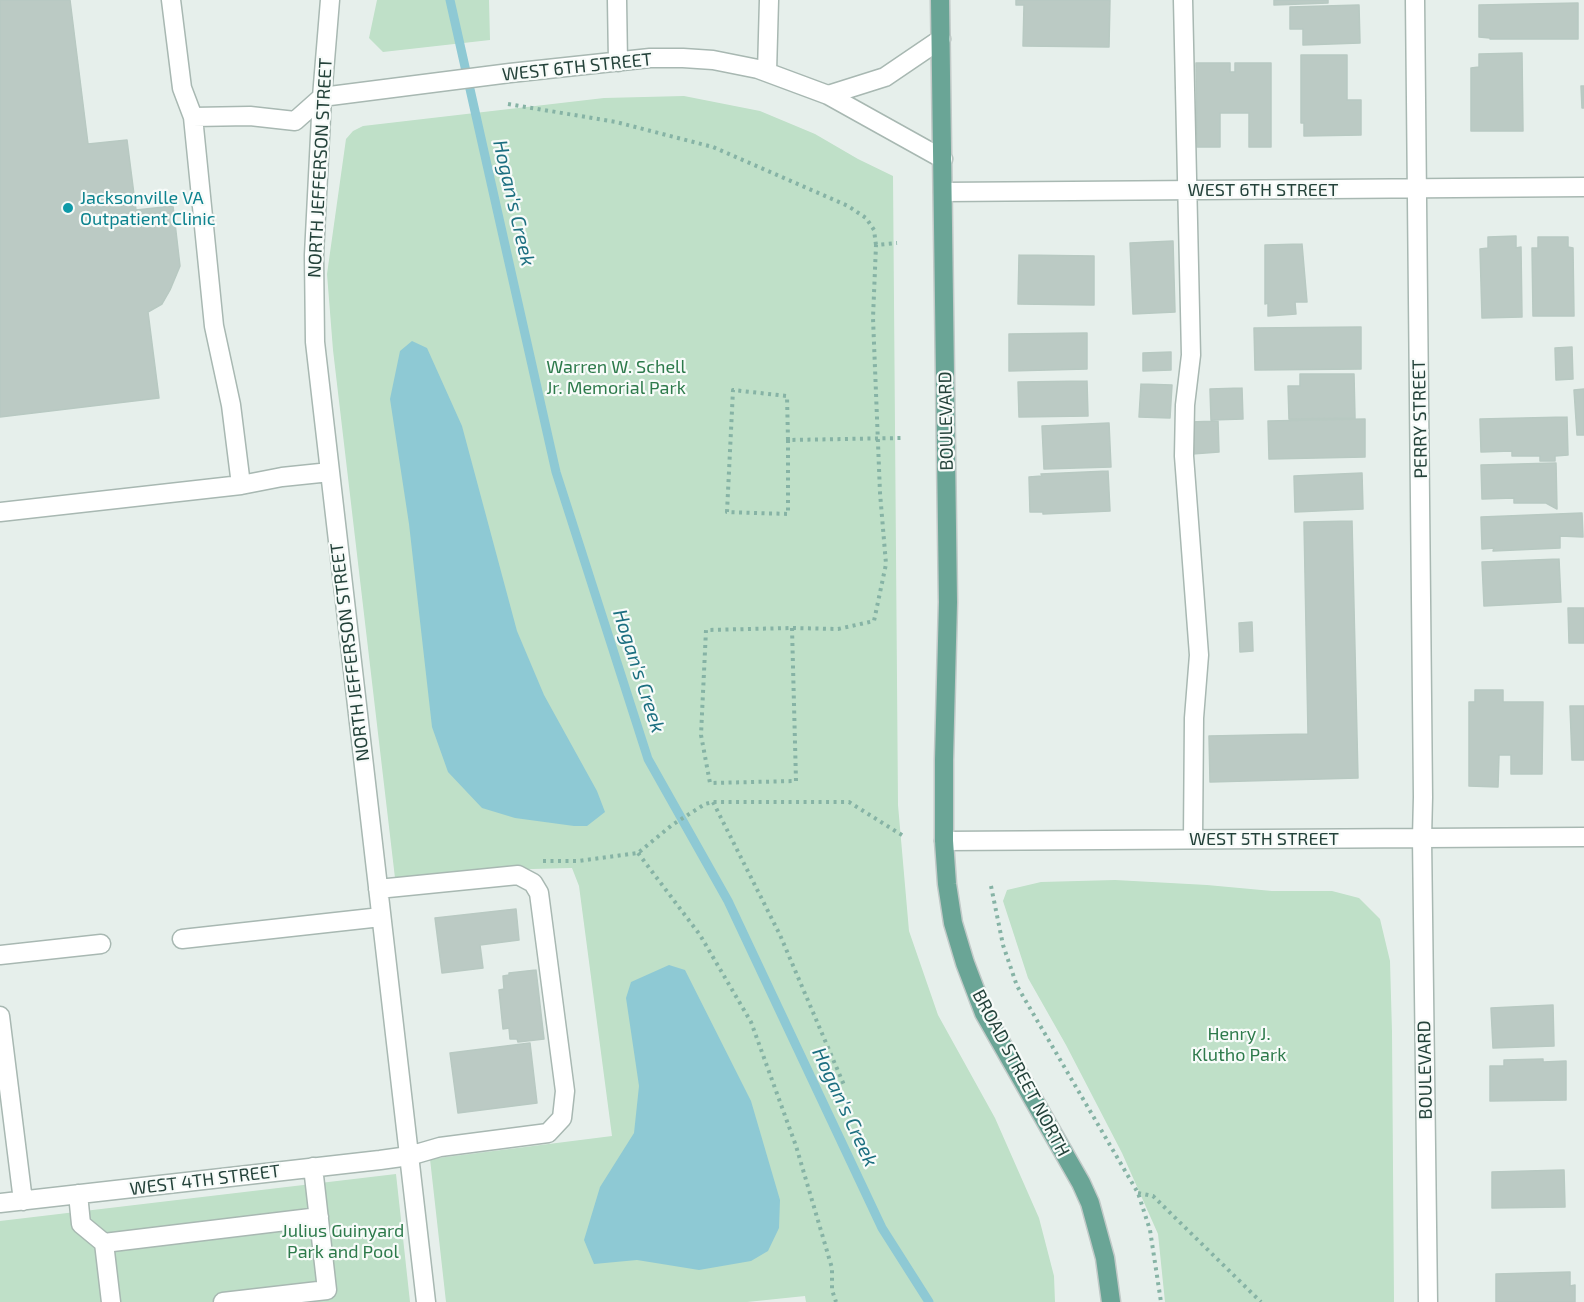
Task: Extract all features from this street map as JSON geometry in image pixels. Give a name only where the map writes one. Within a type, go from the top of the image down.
[{"type":"main road","name":"BOULEVARD","points":[[940,0],[948,602],[944,841]]},
{"type":"main road","name":"BROAD STREET NORTH","points":[[944,841],[947,884],[964,963],[984,1013],[1085,1193],[1105,1258],[1111,1302]]},
{"type":"street","points":[[171,0],[182,88],[193,117],[214,326],[231,405],[240,485]]},
{"type":"street","name":"NORTH JEFFERSON STREET","points":[[330,0],[322,97],[314,255],[315,342],[426,1302]]},
{"type":"street","points":[[617,0],[618,62]]},
{"type":"street","points":[[767,72],[769,0]]},
{"type":"street","points":[[1183,0],[1185,190],[1191,355],[1185,405],[1184,456],[1199,655],[1194,718],[1193,839]]},
{"type":"street","name":"PERRY STREET","points":[[1414,0],[1422,838]]},
{"type":"street","points":[[828,95],[885,77],[941,39]]},
{"type":"street","name":"WEST 6TH STREET","points":[[322,97],[650,58],[712,60],[767,72],[828,95],[943,159]]},
{"type":"street","points":[[193,117],[250,116],[295,121],[322,97]]},
{"type":"street","name":"WEST 6TH STREET","points":[[943,192],[1584,188]]},
{"type":"street","points":[[0,512],[240,485],[282,477],[330,472]]},
{"type":"street","name":"WEST 5TH STREET","points":[[944,841],[1584,837]]},
{"type":"street","name":"BOULEVARD","points":[[1422,838],[1428,1302]]},
{"type":"street","name":"WEST 4TH STREET","points":[[0,1203],[410,1156],[440,1147],[548,1133],[562,1118],[565,1091],[538,894],[533,883],[518,875],[378,889]]},
{"type":"street","points":[[182,939],[381,917]]},
{"type":"street","points":[[0,955],[101,944]]},
{"type":"street","points":[[0,1016],[23,1201]]},
{"type":"street","points":[[223,1302],[327,1290],[313,1167]]},
{"type":"street","points":[[78,1194],[81,1224],[104,1243],[111,1302]]},
{"type":"street","points":[[104,1243],[320,1216]]},
{"type":"path","points":[[508,104],[616,122],[713,147],[848,206],[866,218],[874,230],[876,245],[873,318],[886,564],[874,621],[838,628],[792,628],[706,630],[701,735],[710,783],[796,781],[792,628]]},
{"type":"path","points":[[876,245],[897,243]]},
{"type":"path","points":[[733,390],[787,396],[788,440],[788,514],[727,512],[733,390]]},
{"type":"path","points":[[788,440],[902,438]]},
{"type":"path","points":[[713,802],[780,935],[844,1085]]},
{"type":"path","points":[[533,861],[578,861],[638,853],[672,825],[705,804],[713,802],[849,802],[905,837]]},
{"type":"path","points":[[638,853],[700,935],[751,1022],[796,1146],[832,1268],[832,1290],[836,1302]]},
{"type":"path","points":[[991,886],[1002,945],[1017,986],[1138,1193],[1150,1230],[1161,1302]]},
{"type":"path","points":[[1138,1193],[1153,1196],[1261,1302]]},
{"type":"green space","points":[[377,0],[489,0],[490,40],[383,52],[369,38]]},
{"type":"green space","name":"Warren W. Schell Jr. Memorial Park","points":[[684,96],[760,111],[815,134],[893,176],[898,805],[909,931],[938,1015],[995,1118],[1039,1218],[1054,1276],[1055,1302],[806,1302],[805,1296],[747,1302],[446,1302],[430,1159],[612,1136],[579,886],[572,868],[493,870],[395,878],[333,350],[327,274],[346,139],[353,131],[363,126],[604,98]]},
{"type":"green space","name":"Henry J. Klutho Park","points":[[1115,880],[1272,891],[1332,891],[1359,898],[1380,919],[1390,961],[1394,1302],[1165,1302],[1158,1234],[1122,1153],[1028,978],[1003,901],[1007,890],[1041,882]]},
{"type":"green space","name":"Julius Guinyard Park and Pool","points":[[396,1174],[410,1302],[0,1302],[0,1221]]},
{"type":"water","points":[[412,341],[427,348],[462,426],[517,631],[544,695],[597,791],[605,812],[587,826],[515,818],[482,808],[448,772],[432,727],[409,524],[390,399],[400,351]]},
{"type":"water","points":[[669,965],[685,970],[751,1101],[780,1200],[779,1228],[768,1251],[751,1261],[699,1270],[637,1260],[594,1264],[584,1240],[600,1187],[634,1133],[639,1086],[626,998],[631,982]]},
{"type":"building","name":"Jacksonville VA Outpatient Clinic","points":[[0,0],[70,0],[88,144],[127,140],[136,210],[173,206],[180,266],[162,304],[148,312],[159,398],[0,417]]},
{"type":"building","points":[[1016,0],[1110,0],[1109,47],[1023,46],[1024,5],[1016,5]]},
{"type":"building","points":[[1274,0],[1328,0],[1328,3],[1274,5]]},
{"type":"building","points":[[1578,3],[1578,39],[1479,37],[1479,5]]},
{"type":"building","points":[[1359,5],[1360,43],[1303,45],[1303,29],[1290,29],[1290,7]]},
{"type":"building","points":[[1522,53],[1523,131],[1471,131],[1471,68],[1479,67],[1479,54]]},
{"type":"building","points":[[1301,55],[1347,55],[1347,100],[1361,100],[1361,135],[1304,136],[1304,123],[1301,123]]},
{"type":"building","points":[[1196,63],[1230,63],[1230,72],[1235,72],[1235,63],[1271,63],[1271,147],[1249,147],[1249,113],[1220,113],[1220,147],[1197,147]]},
{"type":"building","points":[[1581,86],[1584,86],[1584,108],[1582,108]]},
{"type":"building","points":[[1516,236],[1516,248],[1521,247],[1522,317],[1482,318],[1480,249],[1488,248],[1488,237]]},
{"type":"building","points":[[1538,237],[1568,237],[1568,247],[1573,248],[1574,316],[1533,316],[1532,248],[1538,248]]},
{"type":"building","points":[[1173,241],[1175,312],[1133,314],[1130,243]]},
{"type":"building","points":[[1302,244],[1307,302],[1295,302],[1296,314],[1268,316],[1268,303],[1265,304],[1265,245]]},
{"type":"building","points":[[1019,255],[1094,256],[1094,305],[1018,304]]},
{"type":"building","points":[[1361,327],[1361,369],[1255,370],[1254,328]]},
{"type":"building","points":[[1087,333],[1087,369],[1009,371],[1009,334]]},
{"type":"building","points":[[1572,347],[1573,379],[1556,380],[1555,348]]},
{"type":"building","points":[[1171,352],[1171,370],[1143,371],[1143,353]]},
{"type":"building","points":[[1300,374],[1354,374],[1355,418],[1289,419],[1288,386],[1300,386]]},
{"type":"building","points":[[1087,381],[1088,416],[1019,417],[1018,382]]},
{"type":"building","points":[[1141,384],[1172,385],[1170,418],[1139,417]]},
{"type":"building","points":[[1242,388],[1243,419],[1211,420],[1210,389]]},
{"type":"building","points":[[1584,389],[1584,435],[1577,435],[1574,390]]},
{"type":"building","points":[[1567,417],[1568,455],[1555,456],[1555,461],[1540,461],[1540,456],[1512,456],[1512,451],[1481,452],[1480,419]]},
{"type":"building","points":[[1365,419],[1365,457],[1269,459],[1268,421]]},
{"type":"building","points":[[1218,421],[1219,452],[1192,454],[1190,422]]},
{"type":"building","points":[[1109,423],[1111,467],[1044,469],[1042,426]]},
{"type":"building","points":[[1556,463],[1557,509],[1546,503],[1514,503],[1514,498],[1482,499],[1481,465]]},
{"type":"building","points":[[1108,471],[1110,511],[1043,514],[1043,512],[1030,512],[1029,477],[1042,476],[1041,474]]},
{"type":"building","points":[[1362,473],[1363,509],[1295,512],[1294,476]]},
{"type":"building","points":[[1582,513],[1583,537],[1560,536],[1560,548],[1493,551],[1494,548],[1482,549],[1481,517]]},
{"type":"building","points":[[1352,521],[1358,778],[1210,782],[1209,736],[1308,734],[1304,522]]},
{"type":"building","points":[[1559,559],[1561,602],[1484,606],[1482,562]]},
{"type":"building","points":[[1568,608],[1584,608],[1584,643],[1569,643]]},
{"type":"building","points":[[1252,622],[1253,651],[1240,652],[1239,623]]},
{"type":"building","points":[[1475,690],[1503,690],[1503,702],[1543,702],[1542,774],[1511,774],[1511,755],[1499,755],[1498,787],[1469,786],[1469,702],[1475,702]]},
{"type":"building","points":[[1570,706],[1584,706],[1584,760],[1572,760]]},
{"type":"building","points":[[516,909],[519,940],[480,945],[483,968],[442,973],[435,918]]},
{"type":"building","points":[[536,970],[544,1039],[518,1042],[517,1039],[510,1039],[509,1028],[503,1029],[499,990],[504,989],[503,976],[509,973]]},
{"type":"building","points":[[1553,1005],[1554,1046],[1493,1048],[1491,1008]]},
{"type":"building","points":[[530,1043],[537,1103],[458,1113],[450,1053]]},
{"type":"building","points":[[1543,1059],[1543,1062],[1566,1061],[1566,1100],[1490,1101],[1490,1066],[1504,1066],[1504,1060]]},
{"type":"building","points":[[1564,1170],[1565,1207],[1492,1208],[1492,1172]]},
{"type":"building","points":[[1570,1272],[1570,1286],[1575,1285],[1575,1302],[1496,1302],[1496,1274]]},
{"type":"waterway","name":"Hogan's Creek","points":[[450,0],[556,472],[648,759],[728,901],[882,1228],[929,1302]]},
{"type":"place","name":"Jacksonville VA Outpatient Clinic","points":[[68,208]]}]
